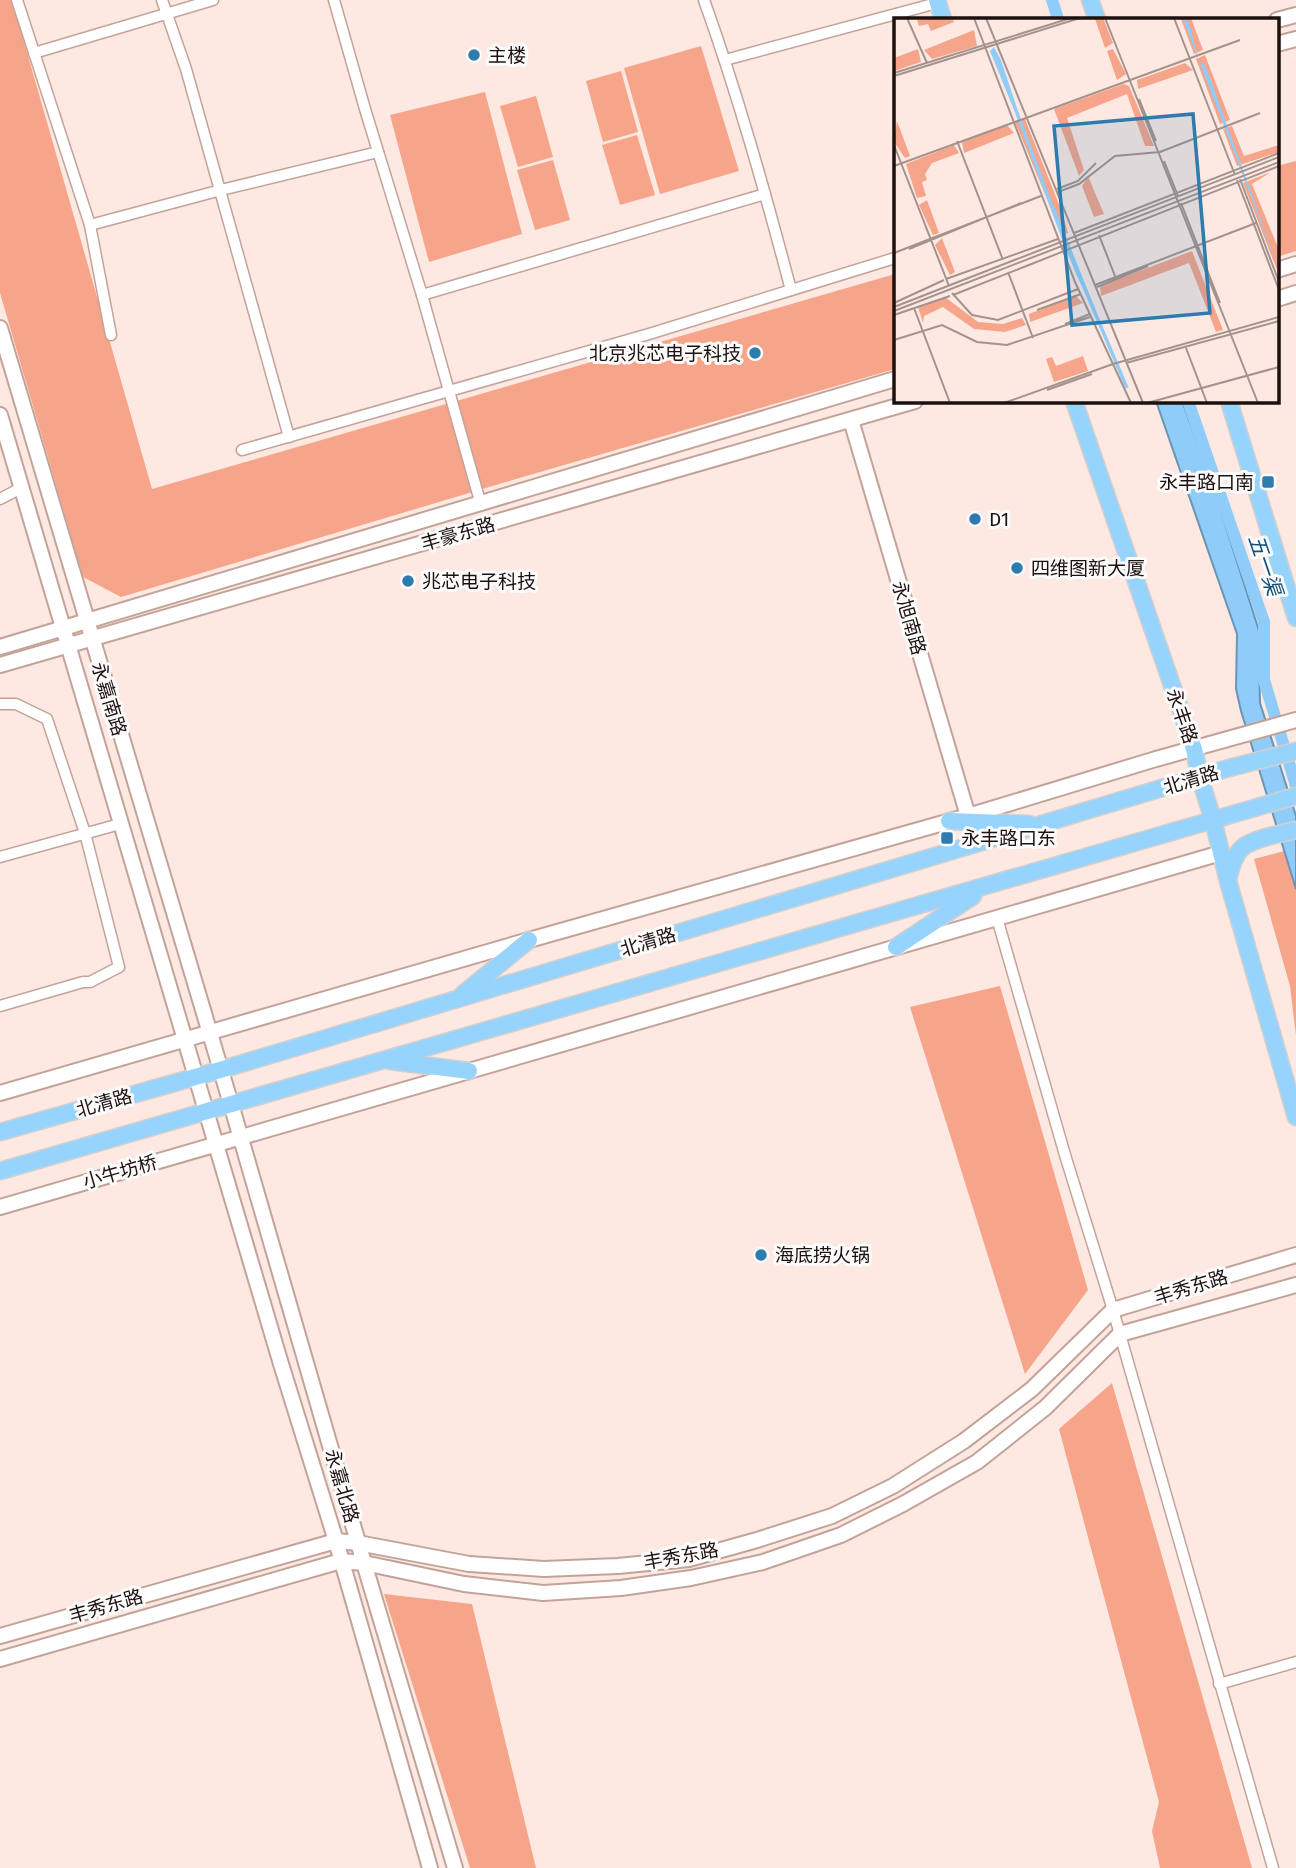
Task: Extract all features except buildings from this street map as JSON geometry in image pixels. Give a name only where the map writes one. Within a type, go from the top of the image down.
[{"type":"main road","points":[[1090,0],[1097,18]]},
{"type":"main road","points":[[937,1],[943,18]]},
{"type":"main road","name":"永丰路","points":[[1074,402],[1194,749],[1228,881],[1296,1117]]},
{"type":"main road","points":[[1229,402],[1296,618]]},
{"type":"main road","name":"北清路","points":[[0,1132],[220,1070],[1229,768],[1296,751]]},
{"type":"main road","name":"北清路","points":[[0,1171],[1296,796]]},
{"type":"main road","points":[[949,821],[1042,824]]},
{"type":"main road","points":[[1228,881],[1233,860],[1242,848],[1253,842],[1296,830]]},
{"type":"main road","points":[[896,947],[987,886]]},
{"type":"main road","points":[[457,999],[529,940]]},
{"type":"main road","points":[[385,1060],[469,1071]]},
{"type":"street","points":[[17,0],[90,225],[111,335]]},
{"type":"street","points":[[162,0],[186,69],[289,437]]},
{"type":"street","points":[[34,53],[213,0]]},
{"type":"street","points":[[334,0],[481,505]]},
{"type":"street","points":[[704,0],[725,60],[791,290]]},
{"type":"street","points":[[725,60],[937,1]]},
{"type":"street","points":[[1278,20],[1296,15]]},
{"type":"street","points":[[1278,44],[1296,39]]},
{"type":"street","points":[[90,225],[378,152]]},
{"type":"street","points":[[422,295],[765,194]]},
{"type":"street","points":[[242,450],[649,334],[894,258]]},
{"type":"street","points":[[1278,270],[1296,264]]},
{"type":"street","points":[[1278,299],[1296,293]]},
{"type":"street","name":"永嘉南路","points":[[0,328],[231,1104]]},
{"type":"street","name":"丰豪东路","points":[[0,647],[894,379]]},
{"type":"street","name":"丰豪东路","points":[[0,665],[912,402]]},
{"type":"street","name":"永嘉南路","points":[[0,415],[206,1111]]},
{"type":"street","name":"永旭南路","points":[[851,420],[968,816]]},
{"type":"street","points":[[0,499],[21,488]]},
{"type":"street","points":[[0,704],[16,705],[47,719],[85,833],[119,967],[90,982],[0,1006]]},
{"type":"street","name":"北清路","points":[[0,1093],[968,816],[1156,759],[1293,722]]},
{"type":"street","points":[[0,857],[120,824]]},
{"type":"street","points":[[240,1137],[1221,853]]},
{"type":"street","points":[[997,918],[1273,1868]]},
{"type":"street","name":"永嘉北路","points":[[231,1104],[455,1868]]},
{"type":"street","name":"永嘉北路","points":[[206,1111],[336,1541],[430,1868]]},
{"type":"street","name":"小牛坊桥","points":[[0,1207],[240,1137]]},
{"type":"street","name":"丰秀东路","points":[[0,1636],[336,1541],[468,1564],[544,1569],[689,1559],[757,1540],[832,1516],[893,1486],[964,1441],[1032,1389],[1113,1310],[1296,1255]]},
{"type":"street","name":"丰秀东路","points":[[0,1659],[341,1561],[364,1563],[464,1584],[543,1593],[621,1588],[691,1578],[763,1563],[841,1535],[977,1462],[1045,1408],[1120,1334],[1296,1285]]},
{"type":"street","points":[[1219,1684],[1296,1662]]},
{"type":"shaded area","points":[[0,0],[12,0],[152,489],[894,274],[894,369],[121,597],[83,577],[0,293]]},
{"type":"shaded area","points":[[701,46],[739,171],[660,194],[624,68]]},
{"type":"shaded area","points":[[621,71],[638,132],[603,142],[586,81]]},
{"type":"shaded area","points":[[485,92],[522,234],[429,262],[390,115]]},
{"type":"shaded area","points":[[536,96],[553,157],[518,167],[500,106]]},
{"type":"shaded area","points":[[637,135],[655,195],[620,205],[602,145]]},
{"type":"shaded area","points":[[553,160],[570,220],[535,230],[517,170]]},
{"type":"shaded area","points":[[1296,161],[1296,251],[1278,257],[1278,166]]},
{"type":"shaded area","points":[[1296,848],[1296,1036],[1290,986],[1254,859]]},
{"type":"shaded area","points":[[1000,986],[1088,1290],[1025,1374],[910,1007]]},
{"type":"shaded area","points":[[1112,1383],[1252,1868],[1160,1868],[1152,1831],[1159,1802],[1059,1429]]},
{"type":"shaded area","points":[[384,1594],[472,1604],[536,1868],[470,1868]]},
{"type":"water","points":[[1156,402],[1182,402],[1210,477],[1261,637],[1260,703],[1296,816],[1296,889],[1241,711],[1236,689],[1237,634]]},
{"type":"waterway","name":"五一渠","points":[[1052,0],[1058,18]]},
{"type":"waterway","name":"五一渠","points":[[1188,402],[1264,622],[1264,680],[1296,786]]},
{"type":"place","name":"主楼","points":[[474,55]]},
{"type":"place","name":"北京兆芯电子科技","points":[[755,353]]},
{"type":"place","name":"永丰路口南","points":[[1268,482]]},
{"type":"place","name":"D1","points":[[975,519]]},
{"type":"place","name":"四维图新大厦","points":[[1017,568]]},
{"type":"place","name":"兆芯电子科技","points":[[408,581]]},
{"type":"place","name":"永丰路口东","points":[[947,838]]},
{"type":"place","name":"海底捞火锅","points":[[761,1255]]}]
